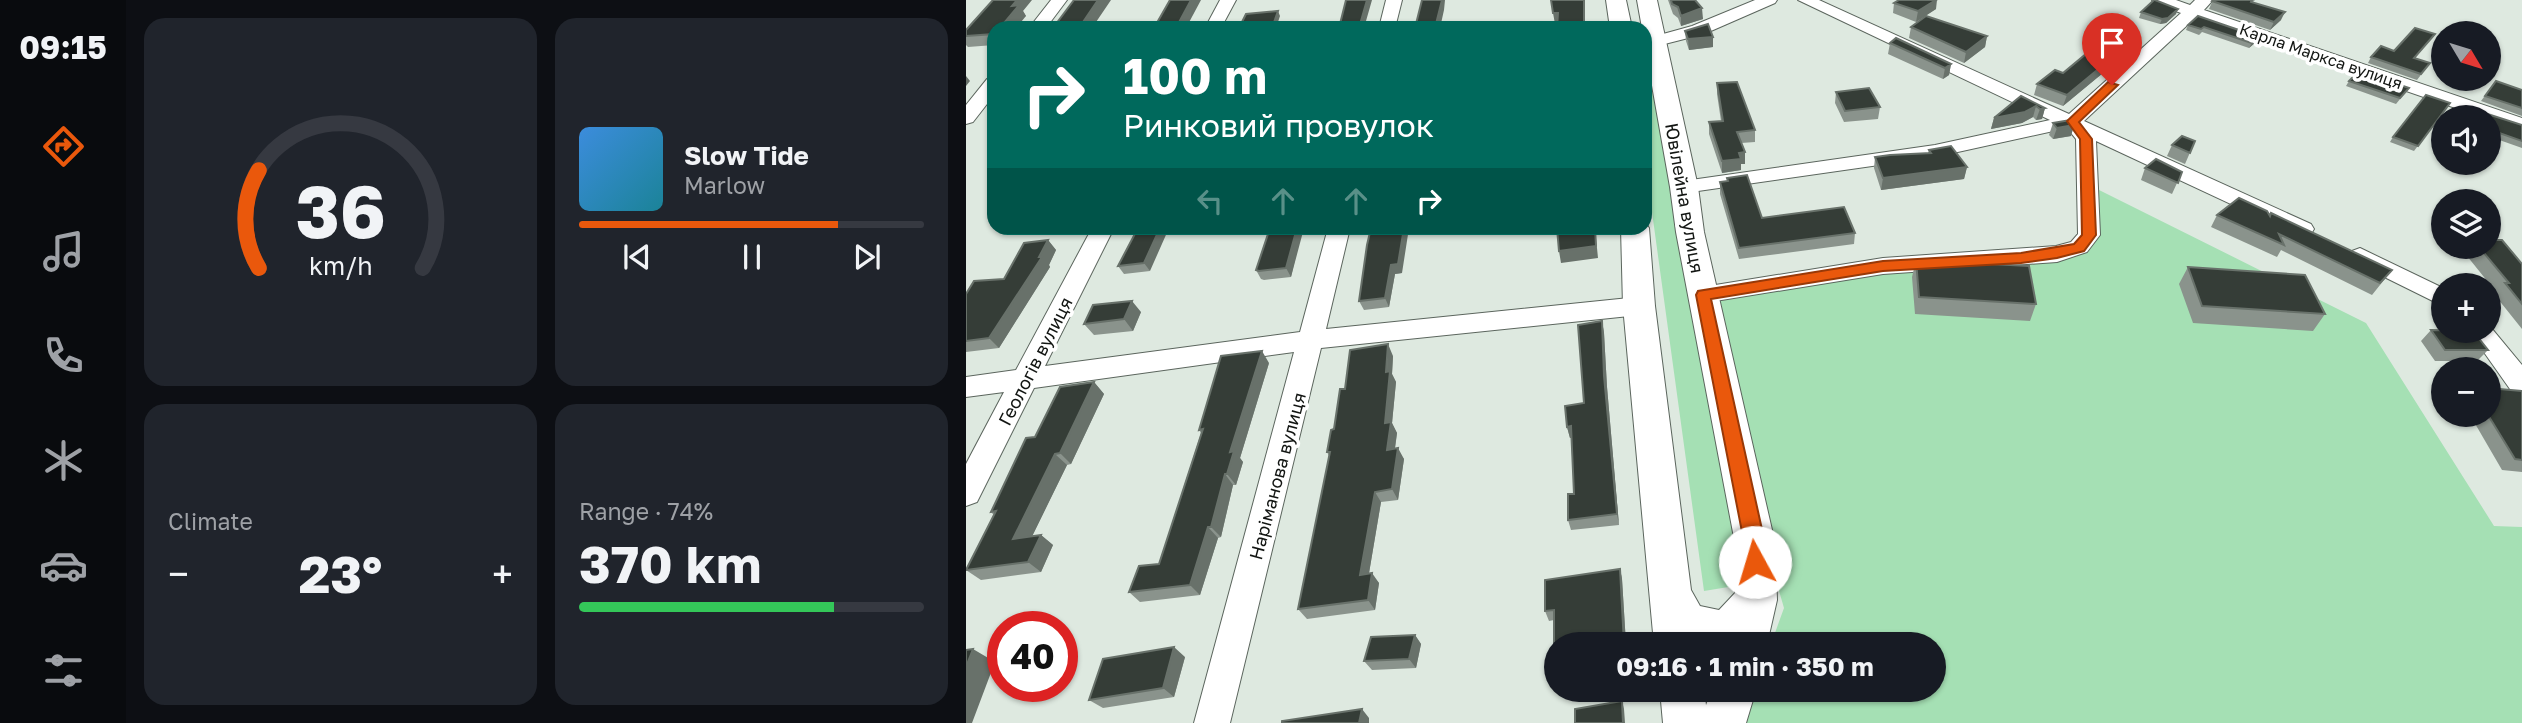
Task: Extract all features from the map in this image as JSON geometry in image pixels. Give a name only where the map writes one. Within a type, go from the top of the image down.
[{"type":"street","points":[[1042,21],[1059,0]]},
{"type":"street","points":[[1217,21],[1228,0]]},
{"type":"street","points":[[1389,21],[1394,0]]},
{"type":"street","points":[[1616,0],[1620,21]]},
{"type":"street","name":"Ювілейна вулиця","points":[[1647,0],[1649,21]]},
{"type":"street","points":[[1652,43],[1698,30],[1769,0]]},
{"type":"street","points":[[1806,0],[2319,236]]},
{"type":"street","name":"Карла Маркса вулиця","points":[[2160,0],[2198,6],[2522,125]]},
{"type":"street","points":[[1684,187],[1936,151],[2073,121],[2198,6]]},
{"type":"street","name":"Ювілейна вулиця","points":[[1652,47],[1684,187],[1690,232],[1755,543],[1756,600],[1748,632]]},
{"type":"street","points":[[975,110],[987,93]]},
{"type":"street","points":[[1703,295],[1883,266],[2021,258],[2057,254],[2079,247],[2089,235],[2086,139],[2073,121]]},
{"type":"street","name":"Геологів вулиця","points":[[966,494],[1099,235]]},
{"type":"street","name":"Наріманова вулиця","points":[[1212,723],[1337,235]]},
{"type":"street","points":[[1634,235],[1639,306],[1675,632]]},
{"type":"street","points":[[2344,248],[2431,292]]},
{"type":"street","points":[[966,387],[1312,340],[1639,306]]},
{"type":"street","points":[[2491,343],[2522,385]]},
{"type":"street","points":[[1670,593],[1686,621],[1715,632],[1733,627],[1756,600]]},
{"type":"street","points":[[1683,702],[1686,723]]},
{"type":"street","points":[[1723,723],[1730,702]]},
{"type":"green space","points":[[1654,47],[1759,582],[1704,591],[1652,212]]},
{"type":"green space","points":[[2087,184],[2366,323],[2494,526],[2522,527],[2522,723],[1740,723],[1749,702],[1946,702],[1946,632],[1775,632],[1784,608],[1765,542],[1719,301],[1883,266],[2079,247]]},
{"type":"building","points":[[993,0],[1017,0],[1012,6],[1019,5],[1006,21],[987,21],[987,34],[966,36],[966,30]]},
{"type":"building","points":[[1074,0],[1098,0],[1084,21],[1058,21]]},
{"type":"building","points":[[1170,0],[1191,0],[1180,21],[1158,21]]},
{"type":"building","points":[[1346,0],[1367,0],[1361,21],[1341,21]]},
{"type":"building","points":[[1422,0],[1442,0],[1437,21],[1417,21]]},
{"type":"building","points":[[1551,0],[1584,0],[1584,21],[1557,21],[1558,13],[1553,13]]},
{"type":"building","points":[[1671,0],[1695,0],[1702,8],[1681,16],[1678,7],[1672,4]]},
{"type":"building","points":[[1899,0],[1936,0],[1918,11],[1894,3]]},
{"type":"building","points":[[2154,0],[2178,9],[2168,18],[2162,19],[2141,12]]},
{"type":"building","points":[[2213,0],[2252,0],[2251,2],[2285,12],[2274,22]]},
{"type":"building","points":[[1278,11],[1274,21],[1242,21],[1246,14]]},
{"type":"building","points":[[1926,16],[1987,36],[1966,52],[1911,27]]},
{"type":"building","points":[[2198,16],[2259,37],[2252,43],[2204,27],[2201,29],[2188,25]]},
{"type":"building","points":[[1708,24],[1713,37],[1688,39],[1685,31]]},
{"type":"building","points":[[2415,28],[2431,33],[2431,39],[2414,58],[2430,63],[2421,74],[2371,57],[2381,46],[2394,51]]},
{"type":"building","points":[[1896,38],[1951,64],[1945,68],[1890,43]]},
{"type":"building","points":[[2092,49],[2113,57],[2067,95],[2037,84],[2055,70],[2063,73]]},
{"type":"building","points":[[2359,71],[2409,88],[2400,98],[2349,81]]},
{"type":"building","points":[[1737,82],[1755,130],[1737,132],[1745,152],[1739,153],[1741,159],[1722,161],[1709,122],[1723,121],[1717,83]]},
{"type":"building","points":[[2501,83],[2522,90],[2522,108],[2485,96],[2489,91],[2501,91]]},
{"type":"building","points":[[1869,88],[1880,107],[1845,111],[1836,92]]},
{"type":"building","points":[[2426,95],[2450,103],[2431,105],[2431,129],[2418,146],[2393,137]]},
{"type":"building","points":[[2021,96],[2045,108],[2036,106],[2025,112],[1994,118]]},
{"type":"building","points":[[2501,118],[2522,125],[2522,141],[2501,134]]},
{"type":"building","points":[[2070,120],[2074,125],[2057,128],[2053,123]]},
{"type":"building","points":[[2182,136],[2195,141],[2190,153],[2172,145]]},
{"type":"building","points":[[1951,146],[1967,167],[1883,178],[1875,157],[1931,153],[1929,150]]},
{"type":"building","points":[[2156,159],[2182,172],[2178,183],[2145,168]]},
{"type":"building","points":[[1747,175],[1762,218],[1844,207],[1855,233],[1739,248],[1720,182],[1728,181],[1727,178]]},
{"type":"building","points":[[2239,198],[2267,211],[2270,216],[2271,213],[2392,270],[2380,283],[2279,234],[2284,245],[2217,215]]},
{"type":"building","points":[[1134,235],[1157,235],[1144,263],[1118,266]]},
{"type":"building","points":[[1268,235],[1295,235],[1286,268],[1256,270]]},
{"type":"building","points":[[1369,235],[1403,235],[1398,264],[1391,265],[1385,298],[1359,301]]},
{"type":"building","points":[[1558,235],[1595,235],[1596,246],[1559,251]]},
{"type":"building","points":[[1048,240],[1039,257],[1042,257],[989,338],[966,341],[966,294],[974,281],[1004,279],[1024,243]]},
{"type":"building","points":[[2502,240],[2522,264],[2522,304],[2505,283],[2509,283],[2489,259],[2501,259]]},
{"type":"building","points":[[1916,260],[2029,266],[2036,304],[1919,297]]},
{"type":"building","points":[[2188,267],[2305,275],[2325,314],[2202,306]]},
{"type":"building","points":[[1132,301],[1124,319],[1084,324],[1093,305]]},
{"type":"building","points":[[1602,321],[1604,376],[1617,514],[1568,520],[1568,494],[1574,494],[1571,426],[1567,427],[1565,406],[1584,403],[1578,325]]},
{"type":"building","points":[[2440,343],[2482,343],[2488,350],[2445,350]]},
{"type":"building","points":[[1388,344],[1386,372],[1390,371],[1385,423],[1391,422],[1387,450],[1398,448],[1392,489],[1375,492],[1360,575],[1372,573],[1368,600],[1298,609],[1330,452],[1327,452],[1331,430],[1334,429],[1340,389],[1345,389],[1350,350]]},
{"type":"building","points":[[1262,351],[1230,452],[1234,451],[1211,527],[1208,527],[1190,585],[1129,592],[1139,566],[1159,564],[1203,429],[1199,430],[1221,356]]},
{"type":"building","points":[[1094,382],[1060,453],[1055,454],[1013,539],[1041,535],[1028,562],[966,570],[996,511],[991,512],[1026,438],[1035,437],[1060,387]]},
{"type":"building","points":[[2501,389],[2522,391],[2522,460],[2515,459],[2495,427],[2501,427]]},
{"type":"building","points":[[1620,569],[1623,632],[1554,632],[1554,610],[1545,611],[1545,580]]},
{"type":"building","points":[[1415,635],[1409,659],[1364,661],[1371,637]]},
{"type":"building","points":[[1174,647],[1163,688],[1089,700],[1103,659]]},
{"type":"building","points":[[973,649],[966,667],[966,650]]},
{"type":"building","points":[[1622,702],[1623,723],[1575,723],[1575,709]]},
{"type":"building","points":[[1362,709],[1359,723],[1282,723],[1282,721]]},
{"type":"route","points":[[1755,562],[1755,543],[1703,295],[1883,266],[2021,258],[2057,254],[2079,247],[2089,235],[2086,139],[2073,121],[2112,85]]}]
